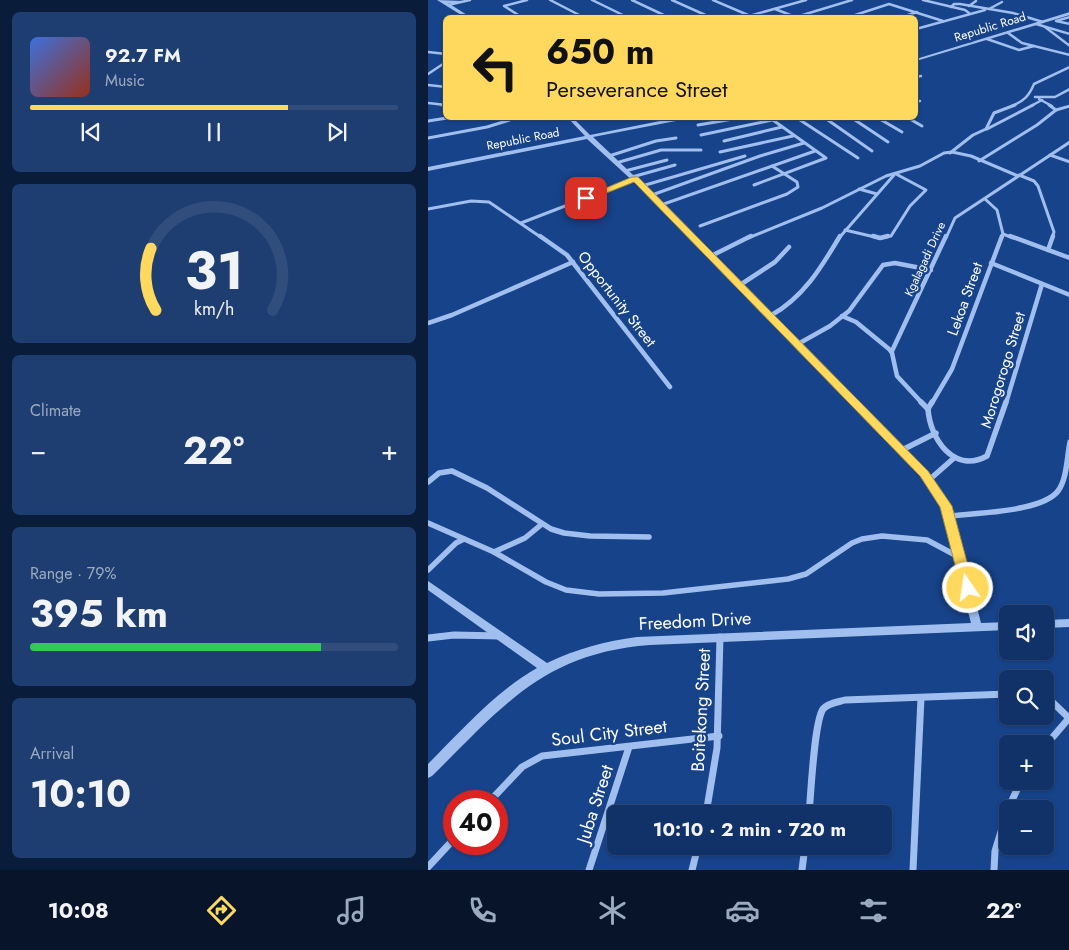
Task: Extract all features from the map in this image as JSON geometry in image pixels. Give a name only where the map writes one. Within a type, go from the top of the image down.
[{"type":"street","points":[[440,0],[462,2]]},
{"type":"street","points":[[440,0],[465,15]]},
{"type":"street","points":[[448,5],[470,0]]},
{"type":"street","points":[[518,15],[504,6],[528,0]]},
{"type":"street","points":[[550,0],[579,15]]},
{"type":"street","points":[[592,0],[623,15]]},
{"type":"street","points":[[632,0],[664,15]]},
{"type":"street","points":[[672,0],[704,14]]},
{"type":"street","points":[[713,0],[750,15],[806,0]]},
{"type":"street","points":[[803,15],[852,0]]},
{"type":"street","points":[[923,0],[966,10],[969,13]]},
{"type":"street","points":[[969,6],[976,1]]},
{"type":"street","points":[[455,9],[462,2]]},
{"type":"street","points":[[918,28],[989,9],[1002,2]]},
{"type":"street","points":[[854,15],[885,4],[918,12],[943,21]]},
{"type":"street","points":[[951,7],[956,4],[989,9],[1044,24],[1070,34]]},
{"type":"street","points":[[775,8],[792,15]]},
{"type":"street","points":[[908,15],[918,12]]},
{"type":"street","points":[[1069,16],[1056,21],[1070,24]]},
{"type":"street","name":"Republic Road","points":[[918,59],[1069,16]]},
{"type":"street","points":[[1044,24],[1070,46]]},
{"type":"street","points":[[1008,33],[1016,37],[1021,43],[1069,54]]},
{"type":"street","points":[[987,39],[1019,50],[1035,46]]},
{"type":"street","points":[[428,52],[443,54]]},
{"type":"street","points":[[428,74],[443,64]]},
{"type":"street","points":[[986,129],[994,113],[1019,104],[1030,94],[1034,84],[1070,67]]},
{"type":"street","points":[[428,84],[443,86]]},
{"type":"street","points":[[1035,97],[1055,97],[1070,89]]},
{"type":"street","points":[[1030,94],[1056,110]]},
{"type":"street","points":[[950,153],[973,135],[1042,100]]},
{"type":"street","points":[[428,102],[443,104]]},
{"type":"street","points":[[979,160],[1038,124],[1056,110],[1070,106]]},
{"type":"street","points":[[428,121],[443,119]]},
{"type":"street","points":[[428,138],[490,126],[510,120]]},
{"type":"street","points":[[572,120],[608,156],[652,195],[902,450],[929,480],[943,502],[949,516],[977,627]]},
{"type":"street","name":"Republic Road","points":[[428,168],[671,120]]},
{"type":"street","points":[[698,125],[727,120]]},
{"type":"street","points":[[701,135],[767,120]]},
{"type":"street","points":[[754,185],[826,158],[772,120]]},
{"type":"street","points":[[800,120],[858,158]]},
{"type":"street","points":[[827,120],[872,151]]},
{"type":"street","points":[[855,120],[888,142]]},
{"type":"street","points":[[881,120],[902,132]]},
{"type":"street","points":[[912,120],[922,126]]},
{"type":"street","points":[[724,140],[782,127]]},
{"type":"street","points":[[720,152],[793,136]]},
{"type":"street","points":[[608,156],[656,141],[676,138]]},
{"type":"street","points":[[656,141],[662,150]]},
{"type":"street","name":"Kgalagadi Drive","points":[[892,351],[954,220],[1070,142]]},
{"type":"street","points":[[652,195],[760,156],[804,143]]},
{"type":"street","points":[[616,163],[662,150],[701,150]]},
{"type":"street","points":[[661,205],[815,151]]},
{"type":"street","points":[[711,256],[764,230],[822,208],[886,176],[895,175],[932,161],[942,154],[950,153],[966,155],[1034,182],[1038,186],[1054,232],[1048,250]]},
{"type":"street","points":[[1050,154],[1070,162]]},
{"type":"street","points":[[642,186],[745,156]]},
{"type":"street","points":[[625,171],[667,160]]},
{"type":"street","points":[[521,223],[634,178],[675,164]]},
{"type":"street","points":[[700,226],[796,189],[799,185],[772,166]]},
{"type":"street","points":[[770,316],[798,298],[820,269],[845,230],[895,175]]},
{"type":"street","points":[[845,230],[885,238],[891,236],[910,206],[926,190],[895,175]]},
{"type":"street","points":[[859,189],[877,194]]},
{"type":"street","points":[[985,198],[997,210],[1003,234],[1070,258]]},
{"type":"street","name":"Opportunity Street","points":[[428,209],[471,201],[486,201],[567,255],[670,387]]},
{"type":"street","name":"Lekoa Street","points":[[928,409],[952,369],[990,263],[1003,234]]},
{"type":"street","points":[[740,285],[775,262],[789,247]]},
{"type":"street","points":[[428,323],[452,315],[573,262]]},
{"type":"street","points":[[798,344],[830,326],[852,307],[883,265],[895,263],[931,270]]},
{"type":"street","points":[[990,263],[1070,296]]},
{"type":"street","name":"Morogorogo Street","points":[[954,458],[980,460],[987,456],[993,445],[1042,284]]},
{"type":"street","points":[[842,316],[856,322],[892,351],[897,376],[928,409],[929,417],[936,433],[947,453],[954,458],[929,480]]},
{"type":"street","points":[[902,450],[936,433]]},
{"type":"street","points":[[949,516],[1026,507],[1051,498],[1058,492],[1070,442]]},
{"type":"street","points":[[428,482],[439,473],[452,471],[487,488],[542,524],[564,533],[635,538],[650,537]]},
{"type":"street","points":[[428,523],[494,552],[546,582],[566,590],[599,594],[663,593],[788,579],[806,574],[852,542],[882,536],[927,540],[961,558]]},
{"type":"street","points":[[494,552],[508,548],[526,538],[542,524]]},
{"type":"street","points":[[428,570],[464,539]]},
{"type":"street","points":[[428,585],[502,635],[546,668]]},
{"type":"street","points":[[1054,624],[1070,623]]},
{"type":"street","name":"Freedom Drive","points":[[428,772],[502,701],[546,668],[590,650],[631,642],[999,626]]},
{"type":"street","points":[[428,638],[454,635],[488,638],[502,635]]},
{"type":"street","name":"Boitekong Street","points":[[708,805],[716,767],[719,736],[720,637]]},
{"type":"street","points":[[809,805],[818,723],[824,708],[829,705],[844,700],[999,694]]},
{"type":"street","points":[[913,870],[921,698]]},
{"type":"street","points":[[1054,704],[1069,718],[1054,736]]},
{"type":"street","name":"Soul City Street","points":[[500,790],[522,767],[536,758],[550,754],[719,736]]},
{"type":"street","name":"Juba Street","points":[[589,870],[629,747]]},
{"type":"street","points":[[994,870],[995,851],[999,838]]},
{"type":"street","points":[[428,867],[443,851]]},
{"type":"street","points":[[692,870],[696,855]]},
{"type":"street","points":[[802,870],[804,855]]},
{"type":"route","points":[[586,198],[635,179],[917,465],[946,506],[968,588]]}]
